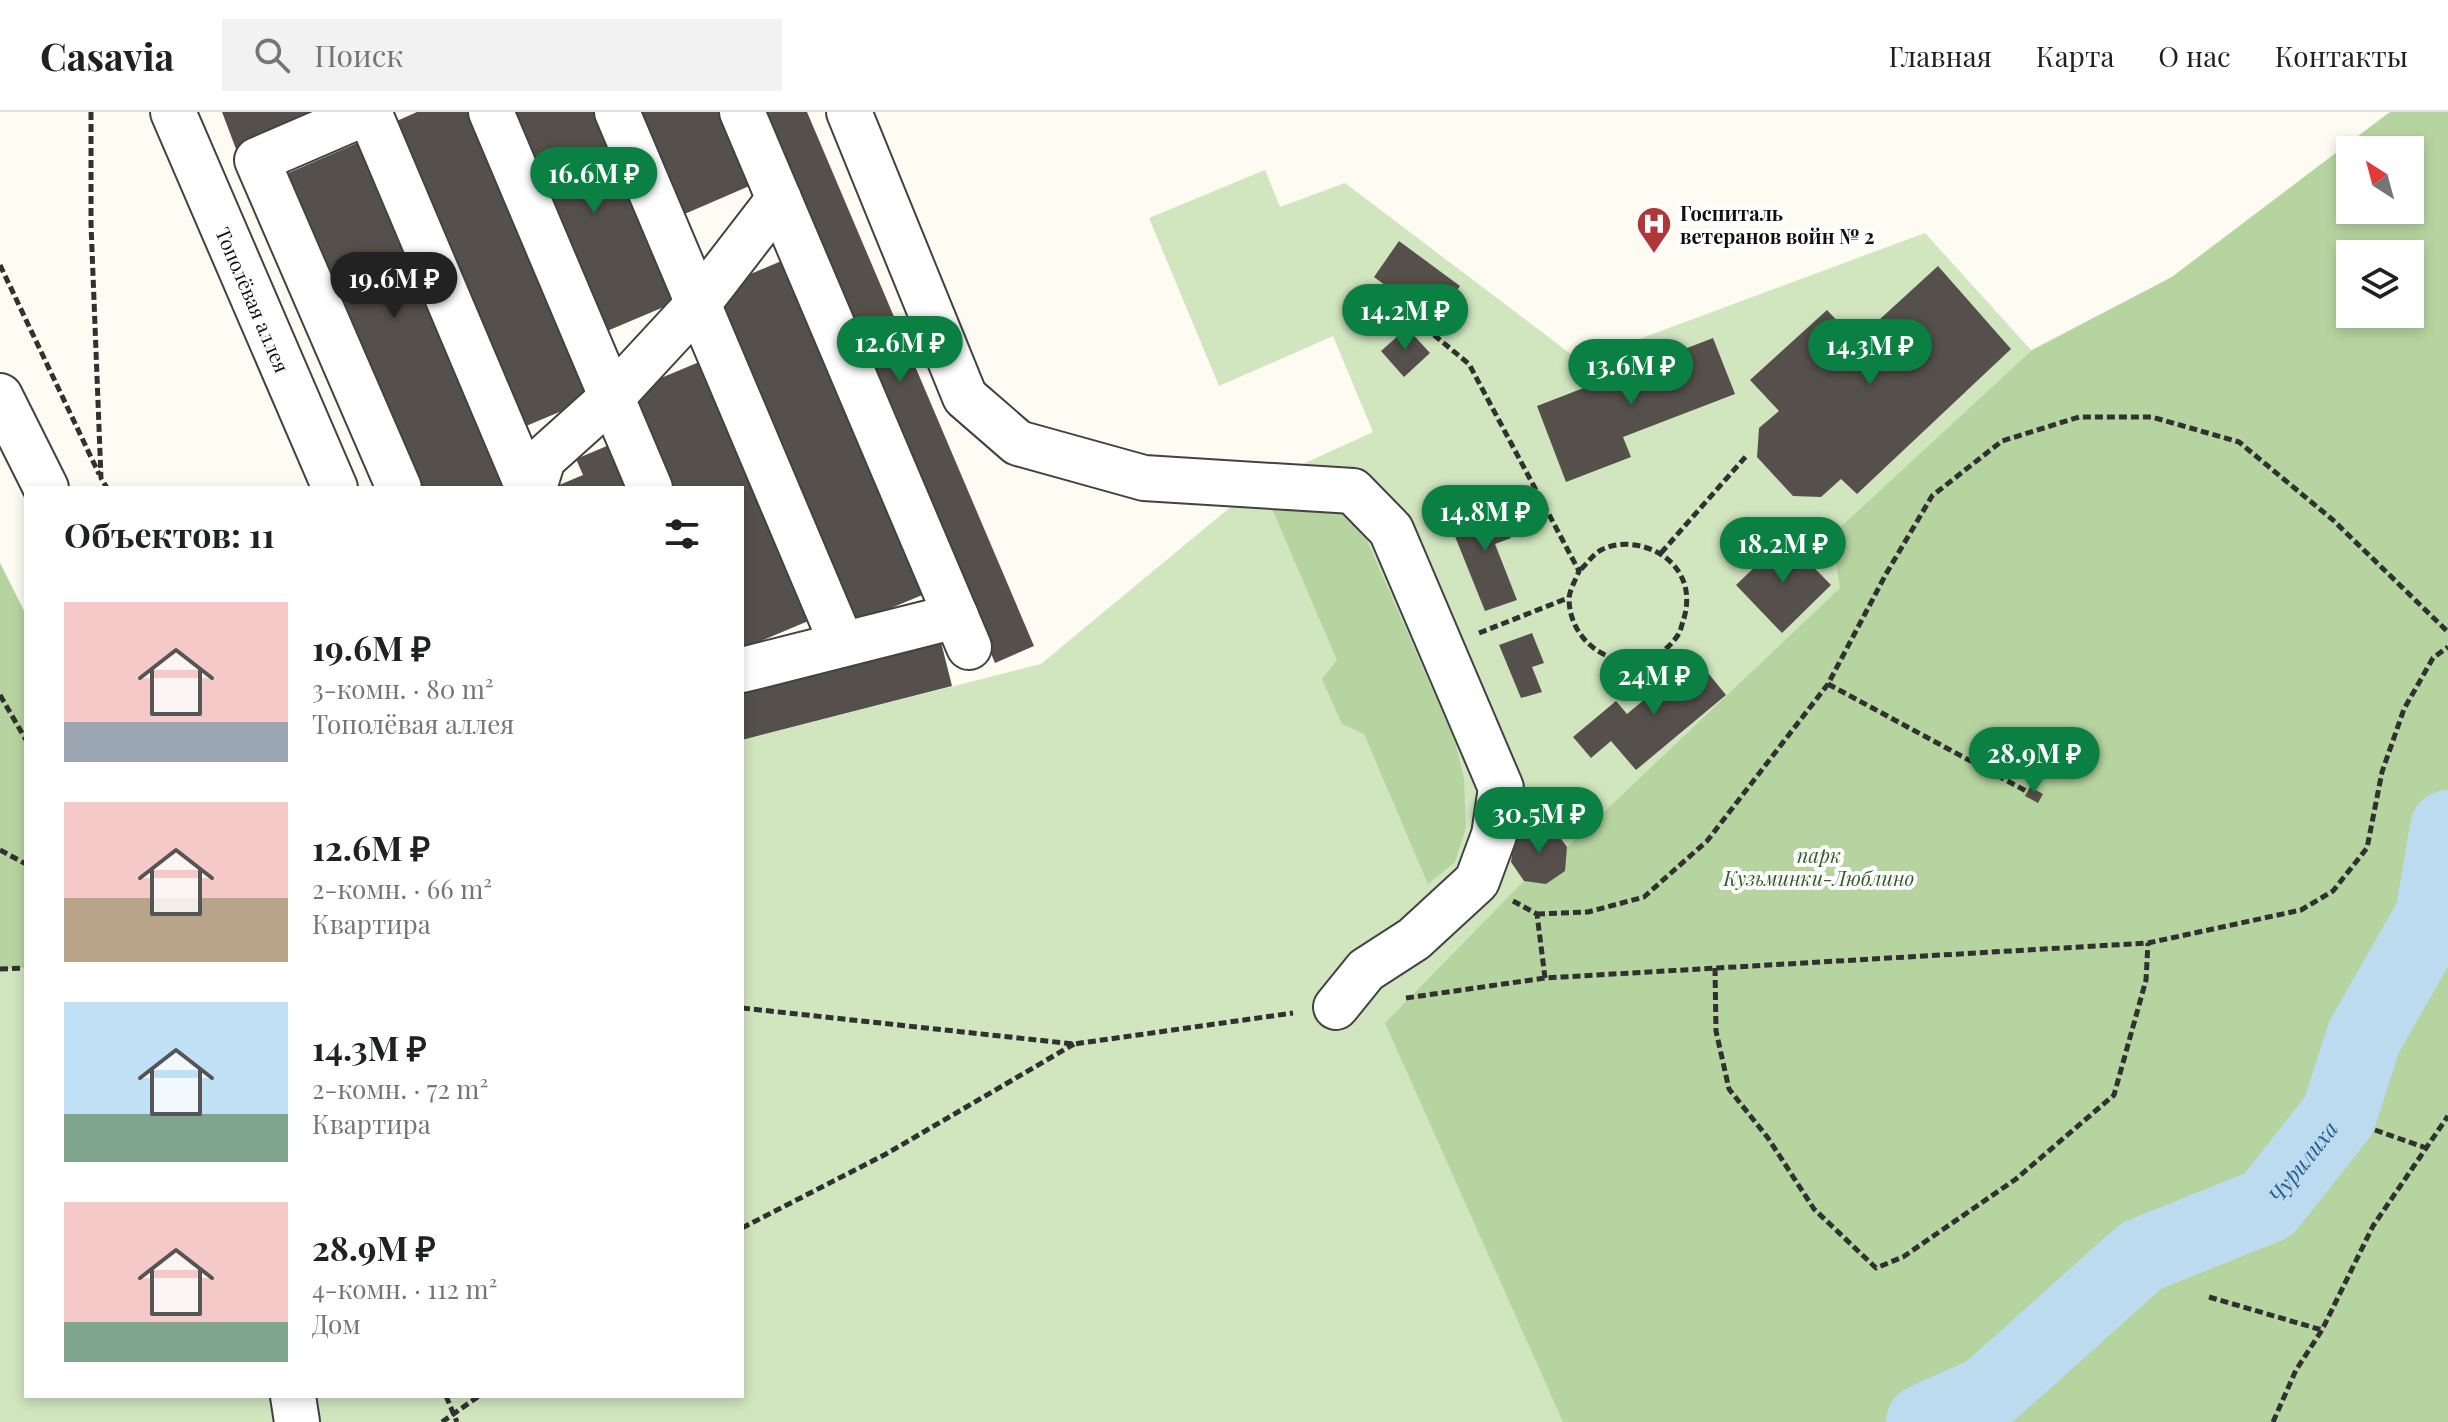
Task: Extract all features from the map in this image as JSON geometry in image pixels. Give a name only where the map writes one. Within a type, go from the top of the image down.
[{"type":"street","name":"Тополёвая аллея","points":[[173,112],[334,486]]},
{"type":"street","points":[[398,486],[257,160],[368,112],[530,486]]},
{"type":"street","points":[[491,112],[649,486]]},
{"type":"street","points":[[617,112],[842,644]]},
{"type":"street","points":[[742,112],[962,631],[842,644],[744,669]]},
{"type":"street","points":[[849,112],[965,397],[1018,443],[1144,478],[1353,491],[1391,530],[1501,788],[1494,835],[1477,881],[1414,939],[1366,970],[1336,1007]]},
{"type":"street","points":[[532,486],[543,459],[612,397],[698,304],[779,199]]},
{"type":"street","points":[[0,396],[45,486]]},
{"type":"street","points":[[293,1398],[297,1422]]},
{"type":"path","points":[[91,112],[91,224],[101,478]]},
{"type":"path","points":[[0,265],[106,486]]},
{"type":"path","points":[[1434,335],[1469,364],[1579,571]]},
{"type":"path","points":[[1477,881],[1537,914],[1588,912],[1644,897],[1707,841],[1828,684],[1886,574],[1932,496],[2002,441],[2079,417],[2152,417],[2239,442],[2333,520],[2448,632]]},
{"type":"path","points":[[1661,553],[1748,454]]},
{"type":"path","points":[[1632,544],[1661,553],[1681,576],[1688,605],[1678,635],[1656,656],[1625,662],[1596,652],[1576,630],[1568,598],[1579,571],[1601,550],[1632,544]]},
{"type":"path","points":[[1442,650],[1568,598]]},
{"type":"path","points":[[1654,973],[2148,943],[2301,910],[2333,891],[2367,848],[2382,772],[2404,709],[2433,658],[2448,647]]},
{"type":"path","points":[[1828,684],[2028,792]]},
{"type":"path","points":[[0,695],[24,737]]},
{"type":"path","points":[[0,850],[24,863]]},
{"type":"path","points":[[1537,914],[1545,978]]},
{"type":"path","points":[[1715,968],[1716,1031],[1729,1089],[1768,1138],[1814,1209],[1876,1268],[1903,1257],[2016,1179],[2114,1095],[2146,980],[2148,943]]},
{"type":"path","points":[[0,969],[24,968]]},
{"type":"path","points":[[744,1008],[1074,1044],[886,1154],[744,1227]]},
{"type":"path","points":[[2273,1422],[2296,1370],[2322,1330],[2373,1226],[2448,1116]]},
{"type":"path","points":[[2375,1130],[2426,1148]]},
{"type":"path","points":[[2209,1297],[2322,1330]]},
{"type":"path","points":[[447,1398],[457,1422]]},
{"type":"path","points":[[442,1422],[476,1398]]},
{"type":"green space","name":"парк Кузьминки-Люблино","points":[[2390,112],[2448,112],[2448,1422],[0,1422],[0,563],[24,611],[24,1398],[744,1398],[744,739],[1041,664],[1257,485],[1373,432],[1333,336],[1219,386],[1149,218],[1265,170],[1280,207],[1345,183],[1580,361],[1925,233],[2031,350],[2172,277],[2336,153],[2336,224],[2424,224],[2424,136],[2358,136]]},
{"type":"green space","points":[[2390,112],[2448,112],[2448,1422],[1563,1422],[1385,1023],[1524,881],[1564,871],[1567,847],[1840,588],[1832,535],[2031,351],[2172,277],[2336,153],[2336,224],[2424,224],[2424,136],[2358,136]]},
{"type":"green space","points":[[1270,504],[1345,512],[1361,527],[1455,741],[1464,779],[1466,828],[1455,862],[1428,884],[1364,734],[1342,724],[1322,679],[1337,660]]},
{"type":"green space","points":[[0,563],[24,611],[24,968],[0,969]]},
{"type":"building","points":[[222,112],[323,112],[236,149]]},
{"type":"building","points":[[417,112],[474,112],[595,397],[519,429],[390,124]]},
{"type":"building","points":[[506,112],[598,112],[678,301],[600,334]]},
{"type":"building","points":[[636,112],[723,112],[754,184],[680,216]]},
{"type":"building","points":[[762,112],[807,112],[1034,646],[995,663]]},
{"type":"building","points":[[364,140],[505,486],[419,486],[286,174]]},
{"type":"building","points":[[1399,241],[1460,286],[1435,322],[1374,277]]},
{"type":"building","points":[[786,259],[927,593],[853,624],[718,306],[746,276]]},
{"type":"building","points":[[1938,266],[2011,349],[1857,494],[1841,479],[1821,497],[1793,496],[1757,457],[1759,428],[1779,411],[1750,380],[1827,310],[1856,341]]},
{"type":"building","points":[[1407,328],[1430,353],[1404,377],[1381,351]]},
{"type":"building","points":[[1713,338],[1735,394],[1623,437],[1631,457],[1566,482],[1537,406]]},
{"type":"building","points":[[704,360],[813,619],[744,648],[744,486],[664,486],[625,393]]},
{"type":"building","points":[[614,443],[632,486],[557,486],[583,475],[576,459]]},
{"type":"building","points":[[1496,501],[1511,538],[1495,544],[1517,600],[1485,611],[1448,519]]},
{"type":"building","points":[[1785,538],[1831,585],[1782,633],[1736,585]]},
{"type":"building","points":[[1532,633],[1544,663],[1532,667],[1542,692],[1521,698],[1499,645]]},
{"type":"building","points":[[940,638],[952,686],[744,739],[744,687]]},
{"type":"building","points":[[1695,657],[1726,695],[1636,770],[1611,741],[1591,758],[1573,737],[1616,701],[1627,714]]},
{"type":"building","points":[[2030,787],[2043,794],[2038,803],[2025,796]]},
{"type":"building","points":[[1533,826],[1553,828],[1567,847],[1565,871],[1546,884],[1524,881],[1511,862],[1514,840]]},
{"type":"waterway","name":"Чурилиха","points":[[1924,1422],[1987,1394],[2141,1256],[2268,1205],[2339,1115],[2364,1037],[2433,916],[2448,828]]},
{"type":"place","name":"Госпиталь ветеранов войн № 2","points":[[1654,255]]}]
